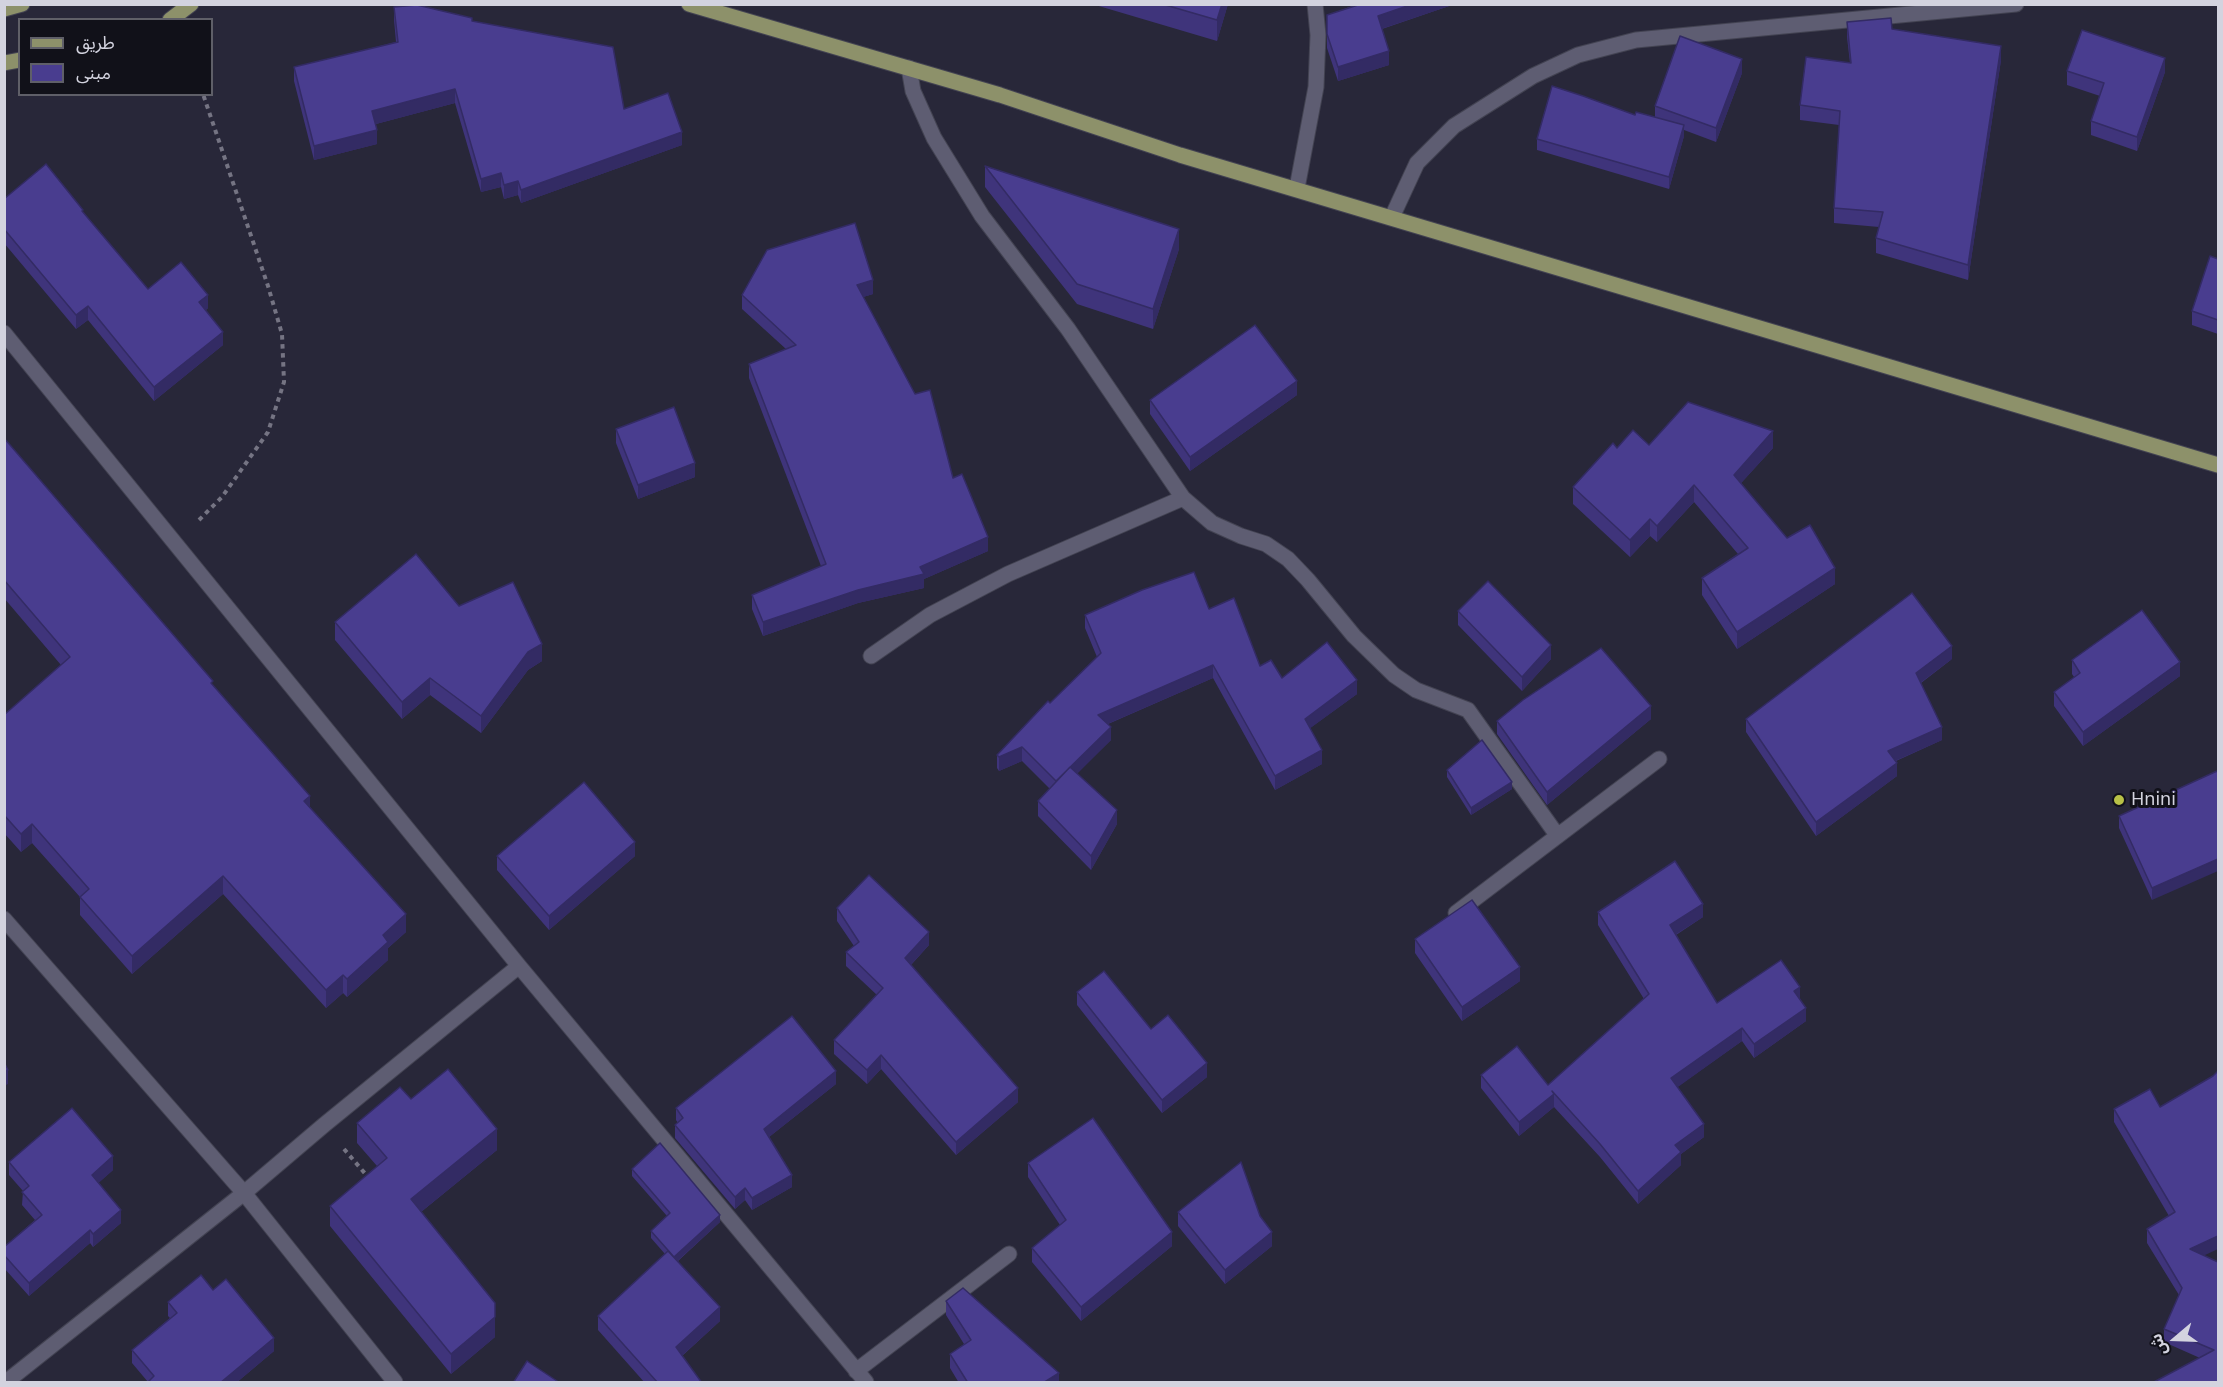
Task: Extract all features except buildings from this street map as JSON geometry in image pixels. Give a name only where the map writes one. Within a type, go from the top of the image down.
[{"type":"main road","points":[[4,9],[22,4]]},
{"type":"main road","points":[[173,18],[191,4]]},
{"type":"main road","points":[[689,4],[1000,95],[1179,154],[2218,465]]},
{"type":"street","points":[[1297,188],[1316,87],[1318,35],[1315,4]]},
{"type":"street","points":[[1392,217],[1417,163],[1454,126],[1533,76],[1578,55],[1636,40],[2016,4]]},
{"type":"street","points":[[909,68],[913,91],[934,138],[982,216],[1068,329],[1183,498],[1212,523],[1266,544],[1288,559],[1308,579],[1354,636],[1394,675],[1416,690],[1468,710],[1557,835]]},
{"type":"street","points":[[4,333],[519,966],[861,1377],[1009,1254]]},
{"type":"street","points":[[871,656],[930,615],[1008,574],[1183,498]]},
{"type":"street","points":[[1452,916],[1659,759]]},
{"type":"street","points":[[4,919],[244,1193],[395,1383]]},
{"type":"street","points":[[6,1383],[244,1193],[519,966]]},
{"type":"path","points":[[175,543],[222,497],[268,432],[284,382],[282,334],[205,96]]},
{"type":"path","points":[[324,1125],[374,1184]]},
{"type":"place","name":"Hnini","points":[[2119,800]]}]
